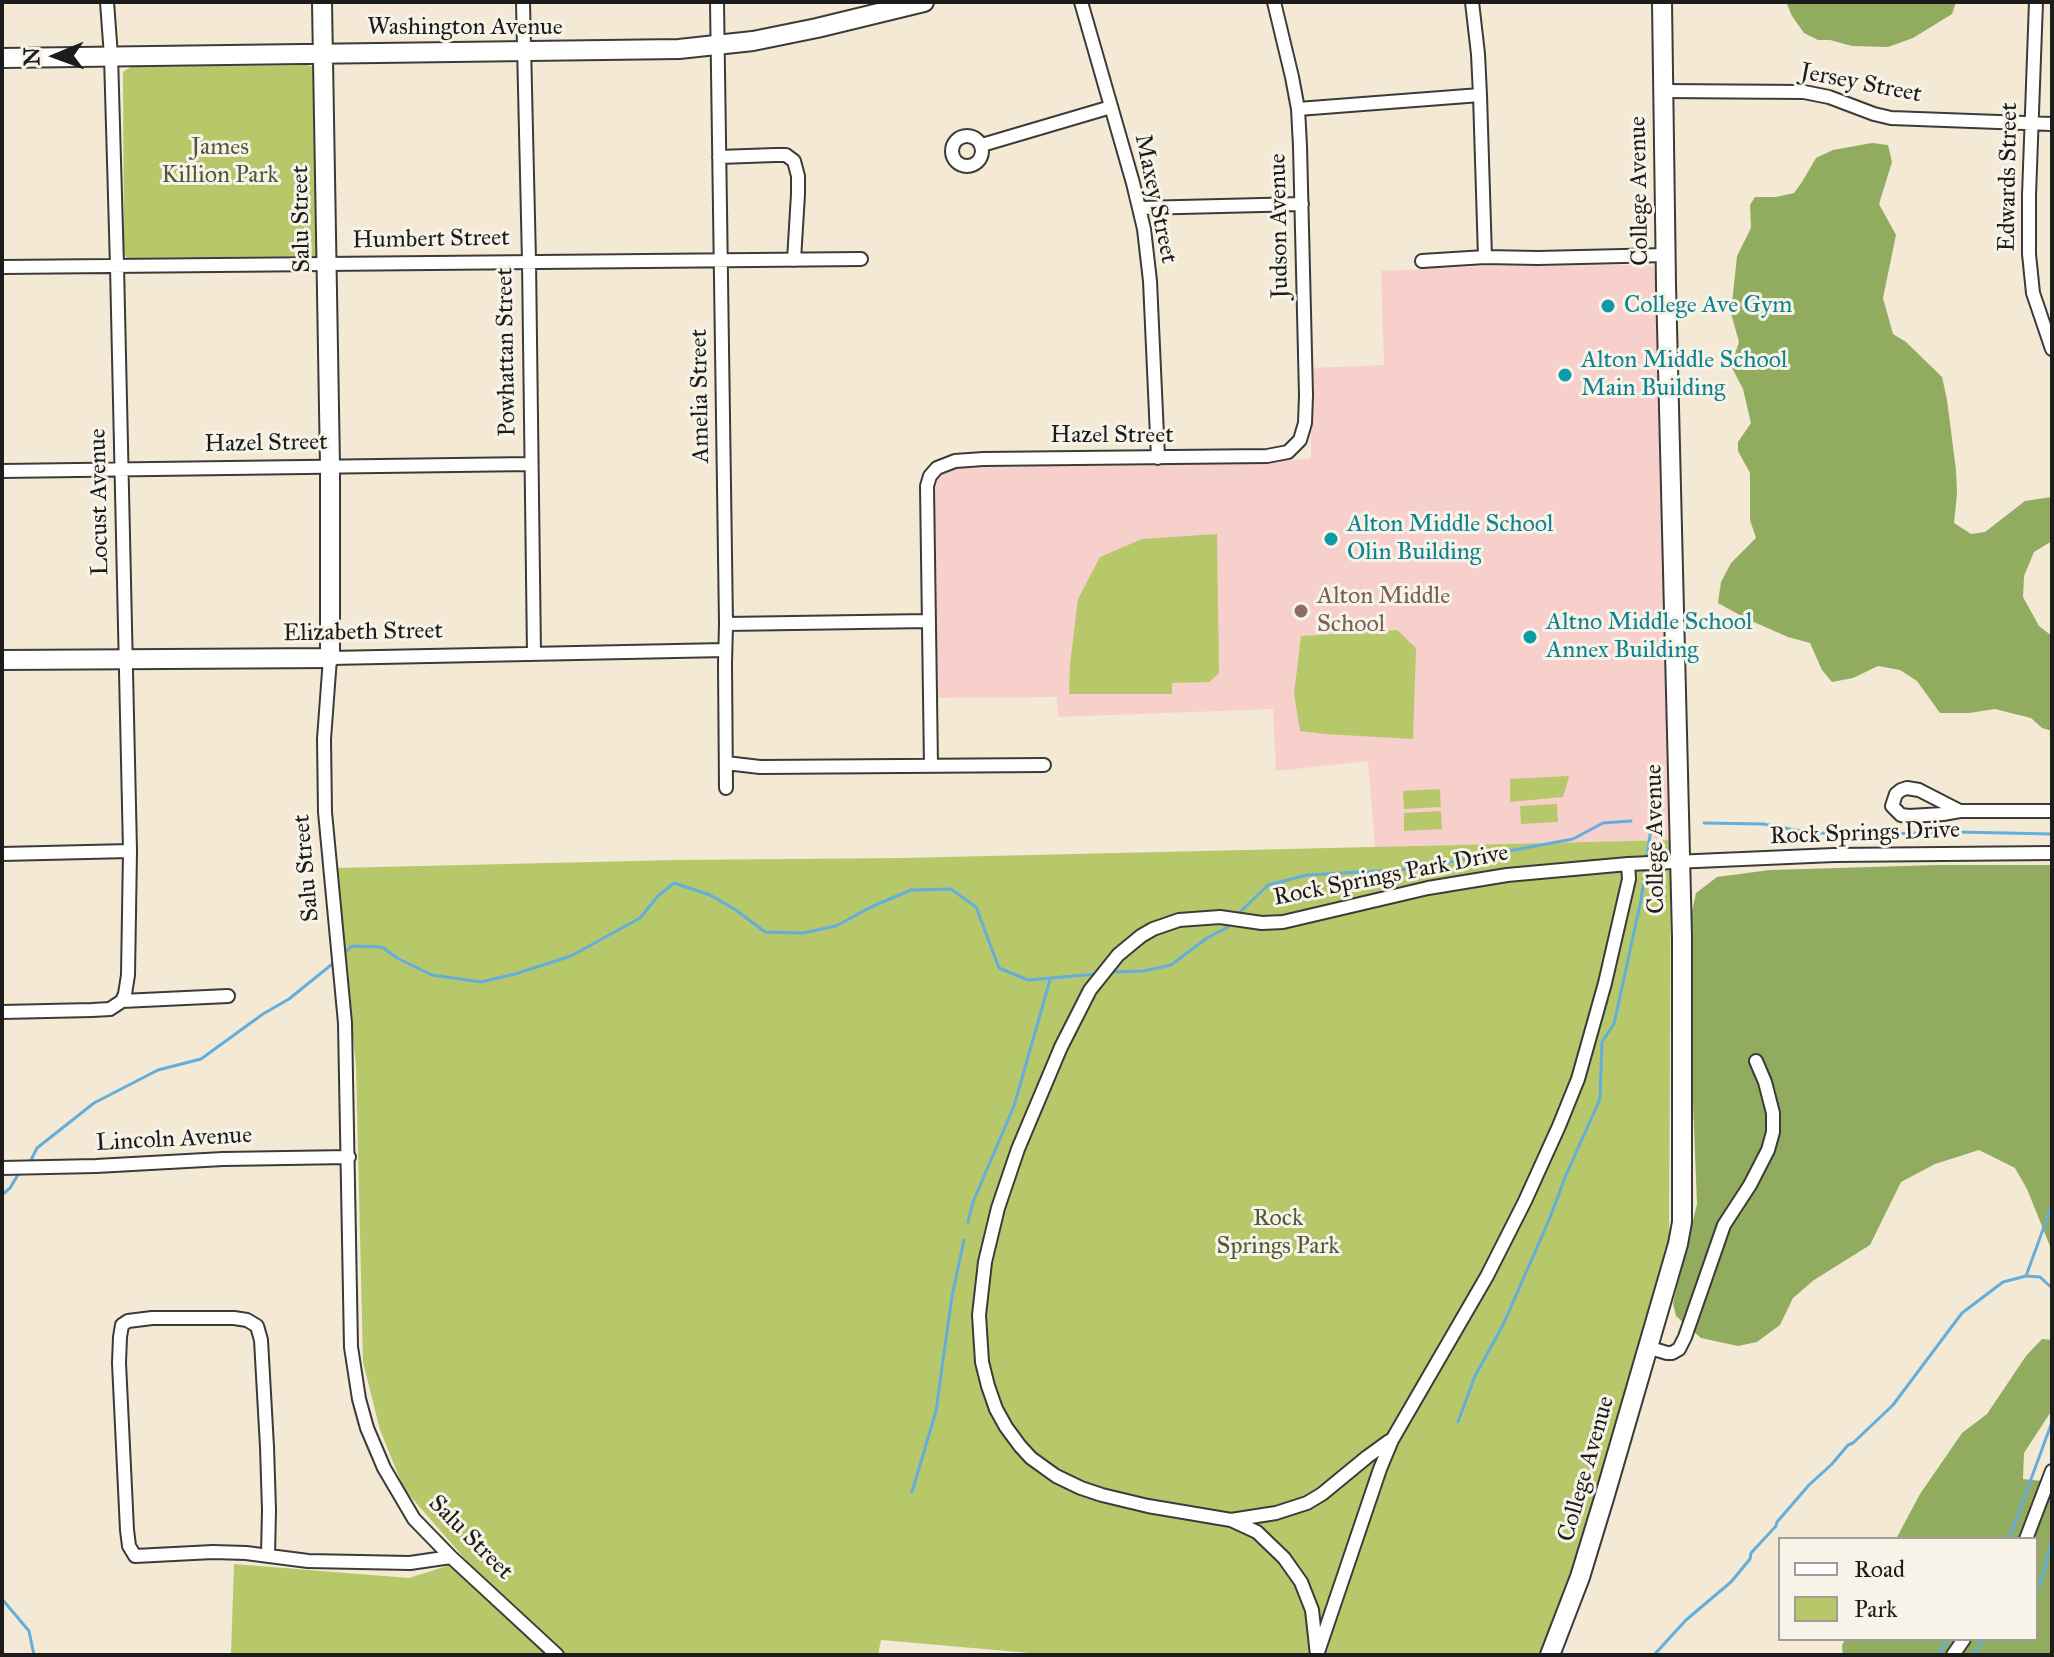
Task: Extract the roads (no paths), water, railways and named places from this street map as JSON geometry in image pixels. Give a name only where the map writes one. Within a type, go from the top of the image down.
[{"type":"main road","name":"Salu Street","points":[[322,2],[330,658]]},
{"type":"main road","name":"Washington Avenue","points":[[2,58],[665,50],[718,46],[803,31],[878,8],[924,2]]},
{"type":"main road","name":"College Avenue","points":[[1553,1654],[1580,1577],[1682,1222],[1682,937],[1662,2]]},
{"type":"main road","name":"Elizabeth Street","points":[[2,660],[330,658]]},
{"type":"street","name":"Locust Avenue","points":[[107,2],[117,266],[130,851],[128,975],[122,1001]]},
{"type":"street","name":"Powhattan Street","points":[[523,2],[534,654]]},
{"type":"street","name":"Amelia Street","points":[[717,2],[726,788]]},
{"type":"street","name":"Maxey Street","points":[[1081,2],[1140,208],[1147,246],[1158,458]]},
{"type":"street","name":"Judson Avenue","points":[[1274,2],[1298,109],[1306,395],[1303,433],[1293,449]]},
{"type":"street","points":[[1472,2],[1478,54],[1485,257]]},
{"type":"street","name":"Edwards Street","points":[[2036,2],[2029,195],[2031,282],[2052,349]]},
{"type":"street","name":"Jersey Street","points":[[1662,91],[1804,92],[1891,118],[2052,124]]},
{"type":"street","points":[[1298,109],[1480,95]]},
{"type":"street","points":[[982,145],[1111,107]]},
{"type":"street","points":[[719,157],[786,155],[794,161],[798,194],[794,260]]},
{"type":"street","points":[[1140,208],[1302,204]]},
{"type":"street","points":[[1422,261],[1485,257],[1666,255]]},
{"type":"street","name":"Humbert Street","points":[[2,267],[861,259]]},
{"type":"street","name":"Hazel Street","points":[[928,621],[927,486],[933,472],[942,465],[955,461],[1267,456],[1293,449]]},
{"type":"street","name":"Hazel Street","points":[[2,471],[531,464]]},
{"type":"street","points":[[726,624],[928,621],[931,766]]},
{"type":"street","name":"Elizabeth Street","points":[[330,658],[725,650]]},
{"type":"street","name":"Salu Street","points":[[330,658],[324,739],[325,812],[345,1023],[351,1347],[359,1399],[372,1442],[414,1519],[557,1655]]},
{"type":"street","points":[[726,763],[760,767],[1044,765]]},
{"type":"street","points":[[1960,811],[1919,790],[1907,788],[1896,794],[1892,806],[1901,815],[1909,816],[1960,811],[2052,811]]},
{"type":"street","points":[[2,854],[130,851]]},
{"type":"street","name":"Rock Springs Drive","points":[[1680,863],[1834,855],[2052,853]]},
{"type":"street","name":"Rock Springs Park Drive","points":[[1317,1655],[1308,1597],[1296,1574],[1269,1542],[1231,1520],[1102,1495],[1056,1476],[1020,1446],[996,1409],[982,1362],[979,1315],[985,1262],[994,1222],[1018,1149],[1061,1047],[1090,990],[1109,966],[1129,945],[1153,929],[1179,920],[1211,917],[1262,923],[1283,922],[1479,879],[1628,864],[1680,863]]},
{"type":"street","name":"Rock Springs Park Drive","points":[[1317,1655],[1392,1440],[1487,1276],[1525,1201],[1578,1079],[1605,983],[1629,879],[1628,864]]},
{"type":"street","points":[[2,1012],[110,1009],[122,1001],[228,996]]},
{"type":"street","points":[[1647,1347],[1667,1353],[1679,1349],[1724,1225],[1768,1150],[1773,1132],[1773,1113],[1756,1061]]},
{"type":"street","name":"Lincoln Avenue","points":[[2,1168],[349,1157]]},
{"type":"street","points":[[268,1556],[267,1447],[261,1340],[257,1326],[234,1318],[196,1317],[133,1320],[122,1325],[119,1363],[124,1489],[127,1530],[133,1554],[138,1557],[213,1552],[308,1561],[410,1563],[451,1557]]},
{"type":"street","name":"Rock Springs Park Drive","points":[[1231,1520],[1276,1513],[1307,1503],[1392,1440]]},
{"type":"street","points":[[2027,1537],[2052,1471]]},
{"type":"waterway","points":[[1237,915],[1268,885],[1307,875],[1412,869],[1573,839],[1603,823],[1631,821]]},
{"type":"waterway","points":[[1647,855],[1652,822]]},
{"type":"waterway","points":[[1704,823],[1763,824],[1847,835],[1957,832],[2052,834]]},
{"type":"waterway","points":[[1458,1422],[1475,1376],[1503,1325],[1600,1099],[1602,1042],[1614,1024],[1645,872]]},
{"type":"waterway","points":[[342,955],[352,946],[382,947],[432,975],[481,982],[571,956],[640,918],[658,896],[674,883],[710,895],[765,932],[803,933],[836,926],[911,890],[951,889],[976,907],[999,968],[1028,980],[1097,974]]},
{"type":"waterway","points":[[1108,972],[1144,971],[1171,965],[1207,938],[1228,927]]},
{"type":"waterway","points":[[30,1162],[37,1148],[94,1103],[158,1070],[201,1059],[289,999],[336,961]]},
{"type":"waterway","points":[[968,1222],[973,1202],[1014,1106],[1050,980]]},
{"type":"waterway","points":[[2,1195],[19,1173]]},
{"type":"waterway","points":[[2026,1276],[2052,1205]]},
{"type":"waterway","points":[[912,1492],[936,1411],[952,1296],[964,1240]]},
{"type":"waterway","points":[[1654,1655],[1686,1620],[1731,1582],[1750,1559],[1751,1553],[1809,1485],[1893,1405],[1962,1313],[2003,1282],[2026,1276],[2040,1277],[2052,1288]]},
{"type":"waterway","points":[[2010,1537],[2052,1422]]},
{"type":"waterway","points":[[2038,1585],[2052,1539]]},
{"type":"waterway","points":[[2,1599],[29,1631],[34,1655]]},
{"type":"waterway","points":[[1938,1655],[1948,1641]]},
{"type":"waterway","points":[[1974,1655],[1983,1641]]},
{"type":"place","name":"College Ave Gym","points":[[1608,306]]},
{"type":"place","name":"Alton Middle School Main Building","points":[[1565,375]]},
{"type":"place","name":"Alton Middle School Olin Building","points":[[1331,539]]},
{"type":"place","name":"Alton Middle School","points":[[1301,611]]},
{"type":"place","name":"Altno Middle School Annex Building","points":[[1530,637]]},
{"type":"park label","name":"James Killion Park","points":[[220,162]]},
{"type":"park label","name":"Rock Springs Park","points":[[1278,1233]]}]
